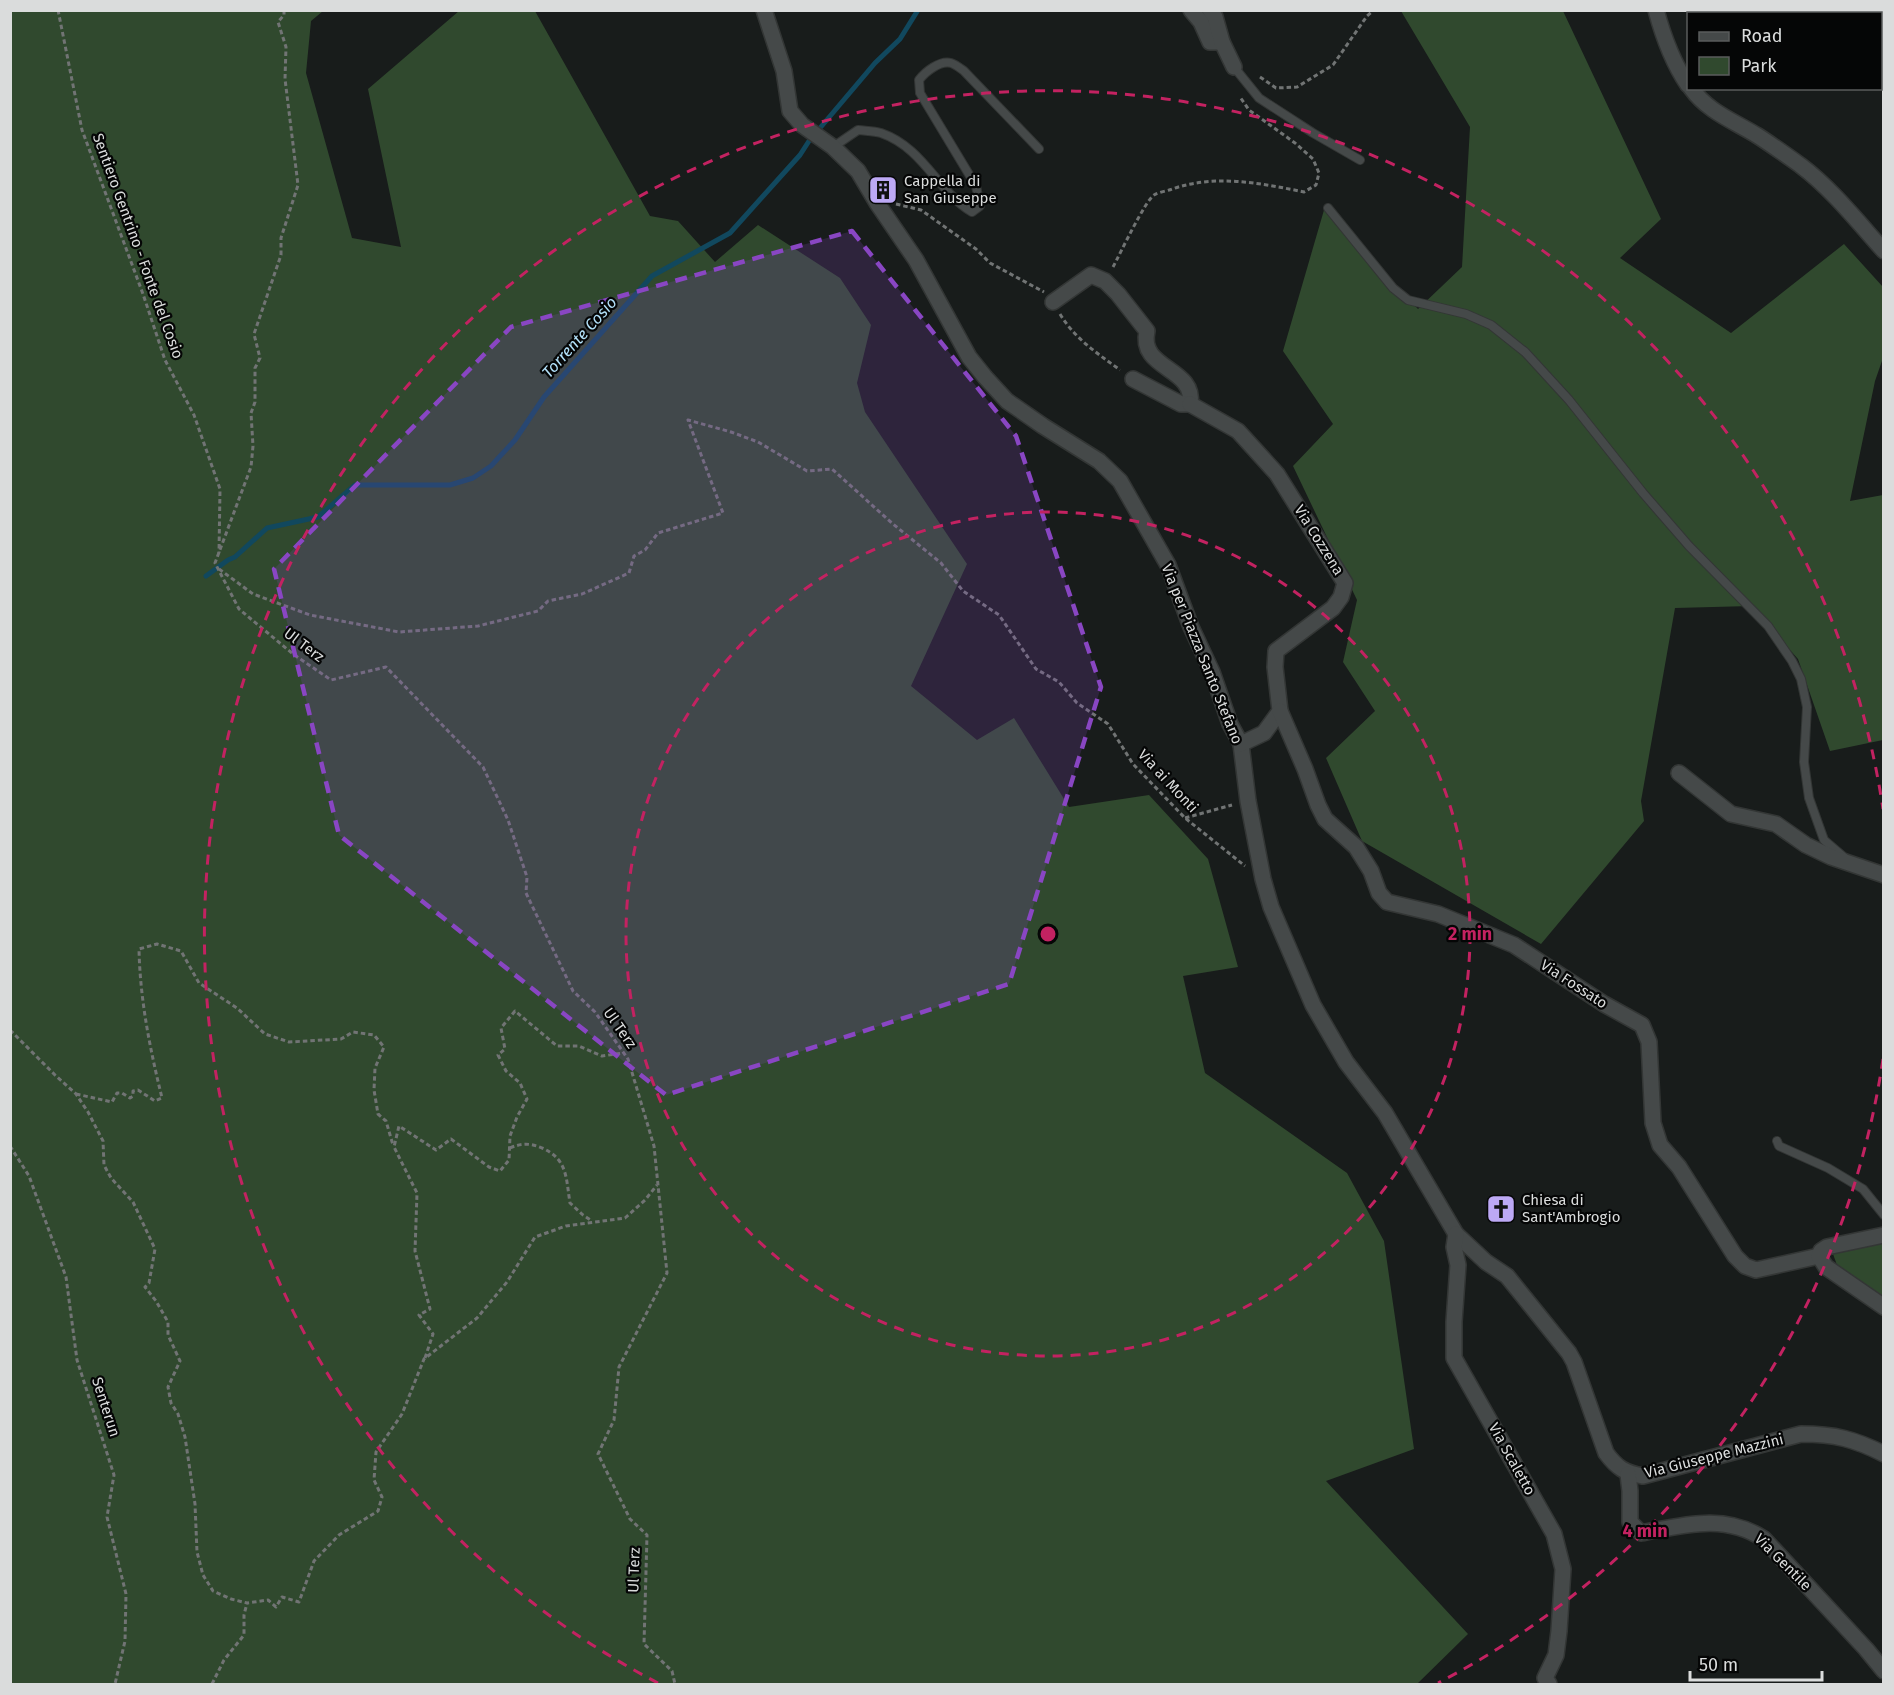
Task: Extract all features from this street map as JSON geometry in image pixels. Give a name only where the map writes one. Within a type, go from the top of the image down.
[{"type":"street","name":"Via per Piazza Santo Stefano","points":[[764,10],[784,71],[790,111],[802,125],[833,147],[858,171],[916,260],[969,357],[1007,401],[1099,461],[1120,481],[1168,565],[1191,627],[1212,672],[1230,724],[1240,744],[1263,879],[1271,907],[1313,1005],[1346,1062],[1385,1113],[1456,1234]]},
{"type":"street","points":[[1191,10],[1201,22],[1210,42],[1222,42]]},
{"type":"street","points":[[1210,10],[1215,17],[1222,42],[1234,67]]},
{"type":"street","points":[[1656,10],[1665,39],[1687,82]]},
{"type":"street","points":[[1692,90],[1700,101],[1721,116],[1758,136],[1814,176],[1884,251]]},
{"type":"street","points":[[1053,302],[1090,275],[1105,281],[1147,331],[1145,340],[1153,358],[1186,382],[1191,394],[1190,404],[1181,404],[1133,379]]},
{"type":"street","name":"Via Cozzena","points":[[1190,404],[1238,430],[1266,460],[1345,583],[1341,597],[1333,608],[1276,651],[1275,667],[1280,711]]},
{"type":"street","points":[[1240,744],[1264,733],[1280,711]]},
{"type":"street","name":"Via Fossato","points":[[1280,711],[1325,819],[1356,848],[1371,871],[1379,893],[1387,902],[1438,914],[1514,945],[1604,1004],[1642,1025],[1649,1042],[1653,1123],[1659,1145],[1679,1167],[1735,1256],[1745,1266],[1756,1270],[1819,1256]]},
{"type":"street","points":[[1679,773],[1731,814],[1776,824],[1806,845],[1884,875]]},
{"type":"street","name":"Via Giuseppe Mazzini","points":[[1456,1234],[1486,1262],[1507,1276],[1564,1347],[1574,1362],[1606,1453],[1613,1463],[1628,1473],[1642,1476],[1801,1434],[1826,1434],[1859,1442],[1884,1454]]},
{"type":"street","name":"Via Scaletto","points":[[1456,1234],[1454,1247],[1458,1265],[1454,1358],[1554,1534],[1563,1569],[1556,1655],[1544,1682]]},
{"type":"street","points":[[1884,1235],[1827,1247],[1821,1251],[1819,1256],[1826,1267],[1884,1307]]},
{"type":"street","name":"Via Gentile","points":[[1628,1473],[1630,1522],[1641,1533],[1721,1522],[1751,1530],[1764,1539],[1866,1648],[1884,1671]]},
{"type":"lane","points":[[833,147],[858,130],[880,132],[919,156],[959,205],[972,212],[980,206],[976,186],[920,93],[919,80],[925,73],[944,62],[953,63],[964,71],[1039,149]]},
{"type":"lane","points":[[1234,67],[1259,98],[1360,160]]},
{"type":"lane","points":[[1328,208],[1393,288],[1408,300],[1466,314],[1491,325],[1525,352],[1569,400],[1642,493],[1689,546],[1768,626],[1792,661],[1801,679],[1807,707],[1804,762],[1809,798],[1824,840],[1856,866]]},
{"type":"lane","points":[[1777,1141],[1779,1146],[1828,1168],[1863,1190],[1884,1215]]},
{"type":"path","name":"Sentiero Gentrino - Fonte del Cosio","points":[[58,10],[82,130],[165,360],[194,415],[220,489],[219,555]]},
{"type":"path","points":[[219,555],[251,467],[254,446],[251,413],[255,402],[255,368],[260,358],[254,334],[281,255],[281,238],[297,185],[285,80],[286,47],[278,22],[285,15],[284,10]]},
{"type":"path","points":[[1256,74],[1276,88],[1297,87],[1333,65],[1367,16],[1374,10]]},
{"type":"path","points":[[1105,281],[1153,196],[1178,187],[1209,181],[1231,180],[1277,185],[1304,192],[1316,185],[1320,173],[1313,159],[1295,143],[1249,111],[1239,95]]},
{"type":"path","points":[[877,203],[885,201],[921,210],[976,249],[990,263],[1043,291],[1053,302],[1069,329],[1083,343],[1133,379]]},
{"type":"path","name":"Via ai Monti","points":[[218,567],[253,594],[310,615],[399,632],[478,626],[538,611],[548,601],[582,594],[629,573],[634,556],[645,550],[658,533],[723,513],[688,420],[732,432],[758,442],[807,471],[831,470],[941,563],[963,591],[999,615],[1036,669],[1059,682],[1077,704],[1108,724],[1132,764],[1185,818],[1234,858]]},
{"type":"path","name":"Ul Terz","points":[[219,555],[215,563],[239,609],[293,654],[331,680],[386,667],[483,767],[508,820],[527,877],[526,893],[573,991],[595,1012],[628,1059],[654,1146],[667,1273],[619,1367],[614,1420],[598,1454],[630,1519],[647,1535],[644,1644],[672,1671],[675,1684]]},
{"type":"path","points":[[1185,818],[1248,801]]},
{"type":"path","points":[[10,1030],[76,1094],[88,1112],[103,1141],[104,1165],[111,1178],[133,1202],[155,1249],[149,1283],[145,1287],[168,1322],[168,1335],[180,1361],[168,1387],[171,1403],[178,1414],[187,1446],[195,1504],[197,1552],[203,1575],[213,1591],[231,1599],[246,1603],[268,1600],[276,1607],[282,1597],[298,1602],[314,1561],[339,1535],[378,1511],[382,1497],[374,1480],[376,1452],[402,1414],[433,1334],[419,1315],[430,1310],[415,1251],[417,1193],[394,1147],[386,1121],[378,1114],[374,1090],[375,1068],[384,1047],[374,1035],[353,1032],[340,1039],[289,1042],[265,1034],[237,1008],[199,983],[181,951],[157,944],[139,949],[147,1034],[162,1098],[155,1101],[138,1090],[133,1091],[134,1096],[130,1098],[117,1093],[112,1102],[76,1094]]},
{"type":"path","points":[[394,1147],[399,1126],[436,1150],[451,1139],[489,1167],[500,1171],[509,1160],[510,1136],[527,1098],[520,1083],[506,1071],[498,1055],[505,1048],[501,1028],[515,1011],[557,1046],[579,1046],[602,1056],[623,1053]]},
{"type":"path","points":[[510,1149],[520,1144],[537,1146],[553,1152],[561,1162],[567,1179],[570,1203],[594,1222]]},
{"type":"path","name":"Senterun","points":[[10,1146],[28,1176],[66,1277],[77,1360],[114,1475],[107,1516],[126,1594],[125,1641],[115,1684]]},
{"type":"path","points":[[424,1359],[477,1318],[507,1282],[535,1237],[566,1226],[625,1218],[645,1200],[658,1184]]},
{"type":"path","points":[[212,1684],[224,1660],[244,1635],[246,1603]]},
{"type":"highlighted area","points":[[852,231],[1016,436],[1101,687],[1009,984],[666,1095],[339,835],[274,569],[511,327]]},
{"type":"green space","points":[[11,10],[323,11],[311,21],[306,73],[352,238],[401,247],[368,89],[459,11],[535,11],[650,216],[678,221],[715,262],[758,225],[840,278],[871,325],[857,383],[865,412],[967,564],[911,686],[977,740],[1014,718],[1069,807],[1149,795],[1208,859],[1238,967],[1183,976],[1205,1073],[1347,1173],[1384,1241],[1414,1449],[1326,1481],[1468,1634],[1417,1684],[11,1684]]},
{"type":"green space","points":[[1401,11],[1563,11],[1661,219],[1620,258],[1731,333],[1844,244],[1883,287],[1883,358],[1875,381],[1850,501],[1883,495],[1883,740],[1830,751],[1798,659],[1751,606],[1675,608],[1641,801],[1644,821],[1541,944],[1362,841],[1326,758],[1375,711],[1343,662],[1357,600],[1293,466],[1333,424],[1283,351],[1324,210],[1418,309],[1462,267],[1470,127]]},
{"type":"green space","points":[[1883,1242],[1883,1298],[1837,1265],[1833,1254]]},
{"type":"waterway","name":"Torrente Cosio","points":[[206,576],[235,557],[267,528],[318,517],[355,485],[450,485],[473,478],[491,466],[515,440],[544,397],[652,276],[730,233],[800,155],[809,141],[875,63],[900,39],[918,10]]},
{"type":"place","name":"Cappella di San Giuseppe","points":[[883,190]]},
{"type":"place","name":"Chiesa di Sant'Ambrogio","points":[[1501,1209]]}]
